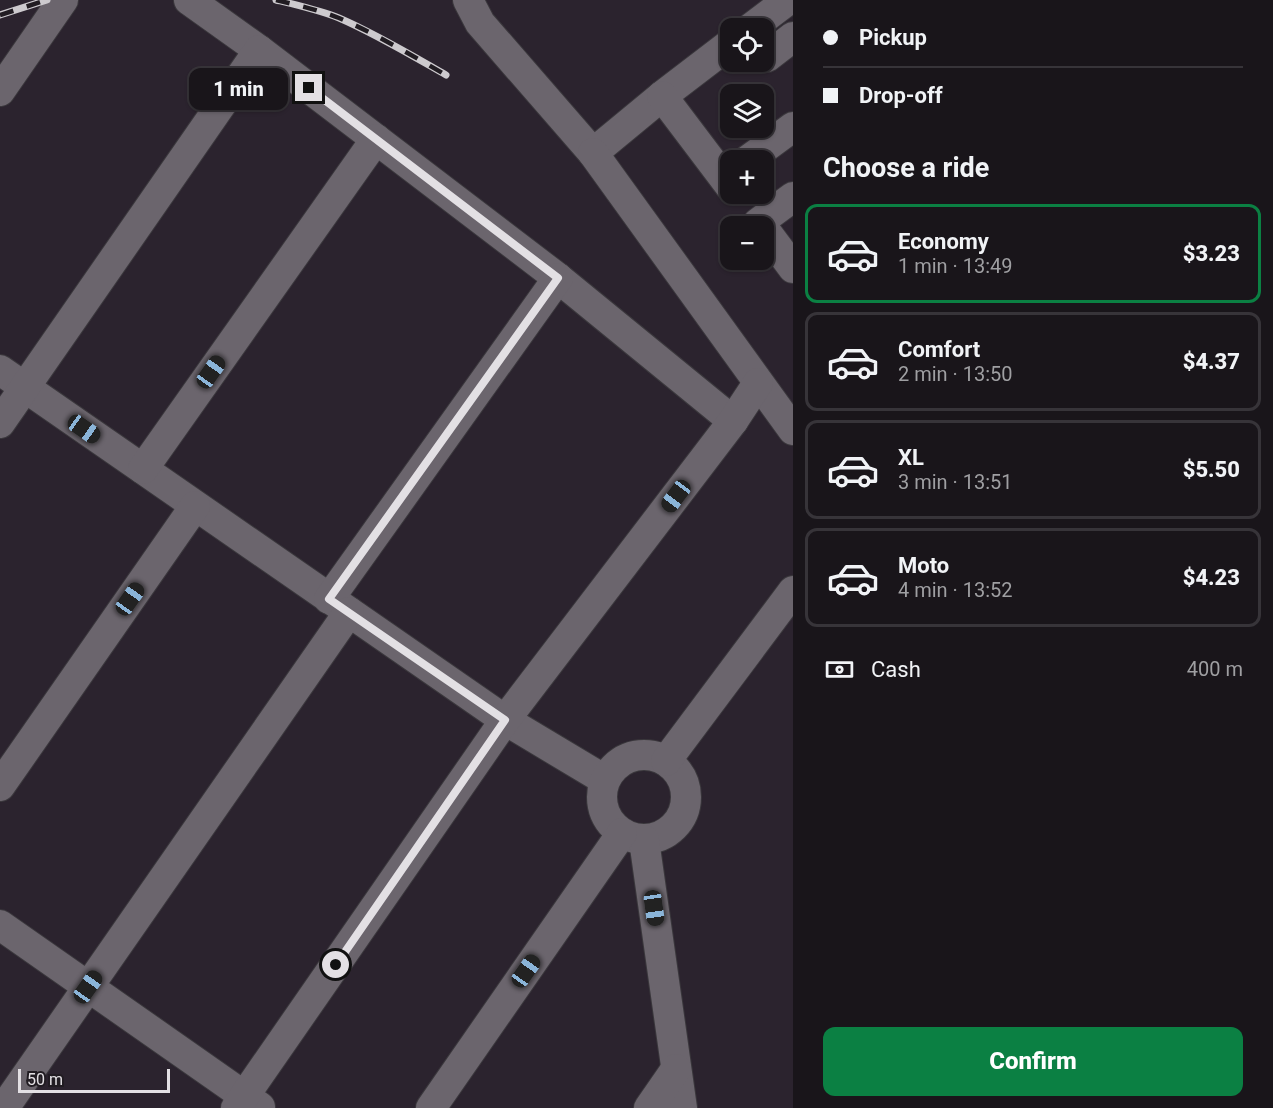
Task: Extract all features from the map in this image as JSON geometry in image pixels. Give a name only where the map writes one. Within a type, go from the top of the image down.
[{"type":"lane","points":[[0,91],[63,0]]},
{"type":"lane","points":[[189,0],[259,50],[558,278],[733,421]]},
{"type":"lane","points":[[458,0],[468,0],[480,22],[593,153],[793,430]]},
{"type":"lane","points":[[764,18],[788,0]]},
{"type":"lane","points":[[774,52],[793,37]]},
{"type":"lane","points":[[0,423],[259,50]]},
{"type":"lane","points":[[593,153],[720,52]]},
{"type":"lane","points":[[662,96],[720,170]]},
{"type":"lane","points":[[762,150],[793,127]]},
{"type":"lane","points":[[142,469],[376,139]]},
{"type":"lane","points":[[772,216],[793,197]]},
{"type":"lane","points":[[774,243],[793,268]]},
{"type":"lane","points":[[3,1108],[88,987],[339,605],[558,278]]},
{"type":"lane","points":[[0,370],[505,720],[605,780]]},
{"type":"lane","points":[[0,925],[247,1104],[505,720],[733,421],[758,382]]},
{"type":"lane","points":[[0,786],[195,506]]},
{"type":"lane","points":[[666,761],[793,591]]},
{"type":"lane","points":[[643,755],[655,756],[666,761],[682,779],[686,790],[683,814],[676,824],[668,832],[656,838],[633,836],[612,826],[605,816],[602,804],[605,780],[611,770],[620,762],[643,755]]},
{"type":"lane","points":[[633,836],[676,1069],[681,1108]]},
{"type":"lane","points":[[431,1108],[633,836]]},
{"type":"lane","points":[[649,1108],[676,1069]]},
{"type":"shaded area","points":[[0,0],[793,0],[793,1108],[0,1108]]},
{"type":"railway","points":[[0,15],[47,0]]},
{"type":"railway","points":[[276,0],[339,18],[446,75]]},
{"type":"route","points":[[309,88],[558,278],[329,599],[505,720],[336,965]]}]
